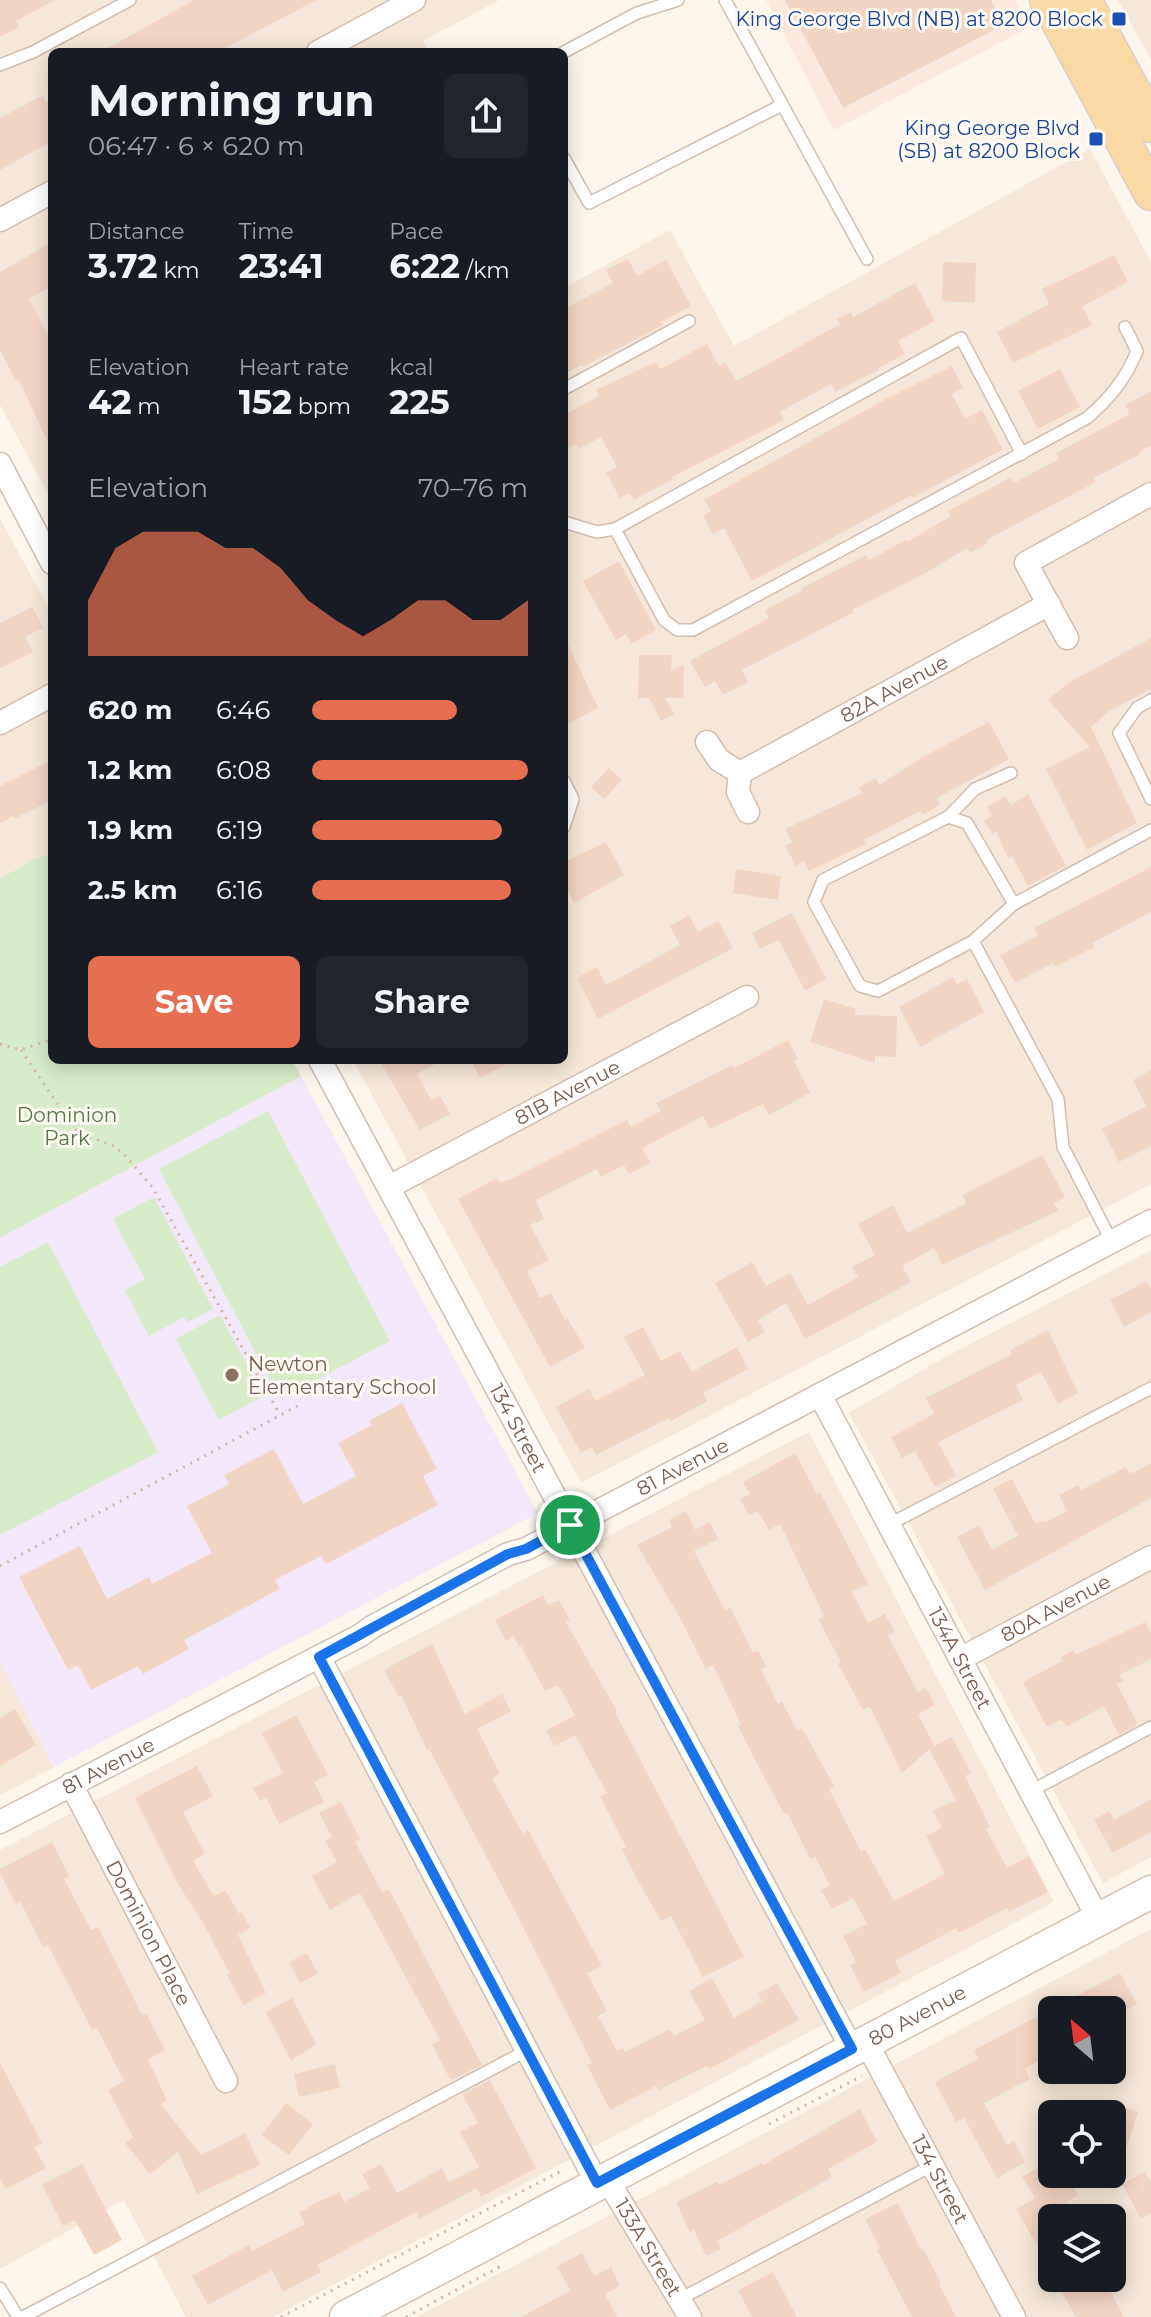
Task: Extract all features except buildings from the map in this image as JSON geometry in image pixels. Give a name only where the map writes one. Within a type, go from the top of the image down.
[{"type":"main road","points":[[1047,0],[1151,193]]},
{"type":"main road","points":[[1084,0],[1151,125]]},
{"type":"main road","name":"80 Avenue","points":[[360,2314],[602,2181],[1151,1892]]},
{"type":"street","points":[[325,48],[414,0]]},
{"type":"street","points":[[0,220],[48,194]]},
{"type":"street","points":[[0,464],[48,555]]},
{"type":"street","points":[[1067,638],[1026,563],[1151,494]]},
{"type":"street","name":"82A Avenue","points":[[740,773],[1049,604]]},
{"type":"street","points":[[0,723],[48,697]]},
{"type":"street","points":[[707,742],[719,760],[740,773],[738,792],[748,812]]},
{"type":"street","name":"81B Avenue","points":[[389,1187],[747,997]]},
{"type":"street","name":"134 Street","points":[[322,1064],[570,1525],[859,2046],[933,2165],[1014,2317]]},
{"type":"street","name":"81 Avenue","points":[[0,1822],[319,1657],[508,1554],[526,1549],[1151,1221]]},
{"type":"street","name":"134A Street","points":[[820,1395],[1099,1920]]},
{"type":"street","name":"80A Avenue","points":[[962,1658],[1151,1557]]},
{"type":"street","name":"133A Street","points":[[319,1657],[526,2051],[602,2181],[685,2308]]},
{"type":"street","name":"Dominion Place","points":[[71,1784],[226,2081]]},
{"type":"lane","points":[[0,65],[33,52],[130,0]]},
{"type":"lane","points":[[568,50],[637,13],[678,0]]},
{"type":"lane","points":[[725,0],[867,259]]},
{"type":"lane","points":[[568,165],[589,203],[782,105]]},
{"type":"lane","points":[[568,387],[689,321]]},
{"type":"lane","points":[[615,529],[664,620],[677,630],[693,630],[1087,418],[1129,371],[1137,351],[1125,327]]},
{"type":"lane","points":[[568,523],[597,532],[615,529],[961,338],[1022,454]]},
{"type":"lane","points":[[1151,700],[1137,708],[1119,733],[1151,799]]},
{"type":"lane","points":[[1011,773],[975,789],[948,817],[823,880],[814,902],[860,986],[878,991],[973,941],[1014,904],[1151,830]]},
{"type":"lane","points":[[568,789],[573,799],[568,815]]},
{"type":"lane","points":[[948,817],[967,823],[1014,904]]},
{"type":"lane","points":[[973,941],[1058,1099],[1063,1147],[1112,1242]]},
{"type":"lane","points":[[890,1524],[1151,1388]]},
{"type":"lane","points":[[1031,1791],[1151,1727]]},
{"type":"lane","points":[[0,2288],[21,2317],[526,2051]]},
{"type":"lane","points":[[685,2308],[933,2165]]},
{"type":"path","points":[[0,1044],[21,1050],[48,1040]]},
{"type":"path","points":[[21,1050],[73,1127],[124,1154],[153,1188],[280,1415]]},
{"type":"path","points":[[0,1566],[301,1404]]},
{"type":"path","points":[[281,2317],[563,2170]]},
{"type":"shaded area","points":[[0,0],[499,0],[423,41],[427,48],[48,48],[48,494],[0,405]]},
{"type":"shaded area","points":[[766,0],[1015,0],[1030,27],[834,130]]},
{"type":"shaded area","points":[[1118,0],[1151,0],[1151,59]]},
{"type":"shaded area","points":[[1090,149],[1151,262],[1151,1184],[581,1483],[355,1064],[568,1064],[568,286],[670,230],[734,346]]},
{"type":"shaded area","points":[[0,519],[48,607],[48,854],[31,860],[0,879]]},
{"type":"shaded area","name":"Newton Elementary School","points":[[301,1076],[538,1513],[54,1767],[0,1662],[0,1238]]},
{"type":"shaded area","points":[[1151,1250],[1151,1857],[1103,1883],[849,1413],[940,1360]]},
{"type":"shaded area","points":[[809,1432],[1054,1902],[273,2317],[186,2317],[124,2200],[0,2269],[0,1850]]},
{"type":"shaded area","points":[[0,1662],[54,1767],[0,1795]]},
{"type":"shaded area","points":[[1151,1929],[1151,2317],[417,2317]]},
{"type":"green space","name":"Dominion Park","points":[[48,854],[48,1064],[294,1064],[301,1076],[0,1238],[0,879],[31,860]]},
{"type":"green space","points":[[268,1111],[390,1341],[280,1399],[159,1169]]},
{"type":"green space","points":[[154,1197],[213,1309],[188,1322],[184,1317],[149,1336],[125,1290],[145,1279],[113,1219]]},
{"type":"green space","points":[[48,1242],[158,1452],[0,1535],[0,1267]]},
{"type":"green space","points":[[220,1315],[264,1396],[219,1420],[176,1339]]},
{"type":"place","name":"King George Blvd (NB) at 8200 Block","points":[[1119,19]]},
{"type":"place","name":"King George Blvd (SB) at 8200 Block","points":[[1096,139]]},
{"type":"place","name":"Newton Elementary School","points":[[232,1375]]},
{"type":"route","points":[[570,1525],[852,2049],[597,2183],[319,1657],[508,1554],[526,1549],[570,1525]]}]
